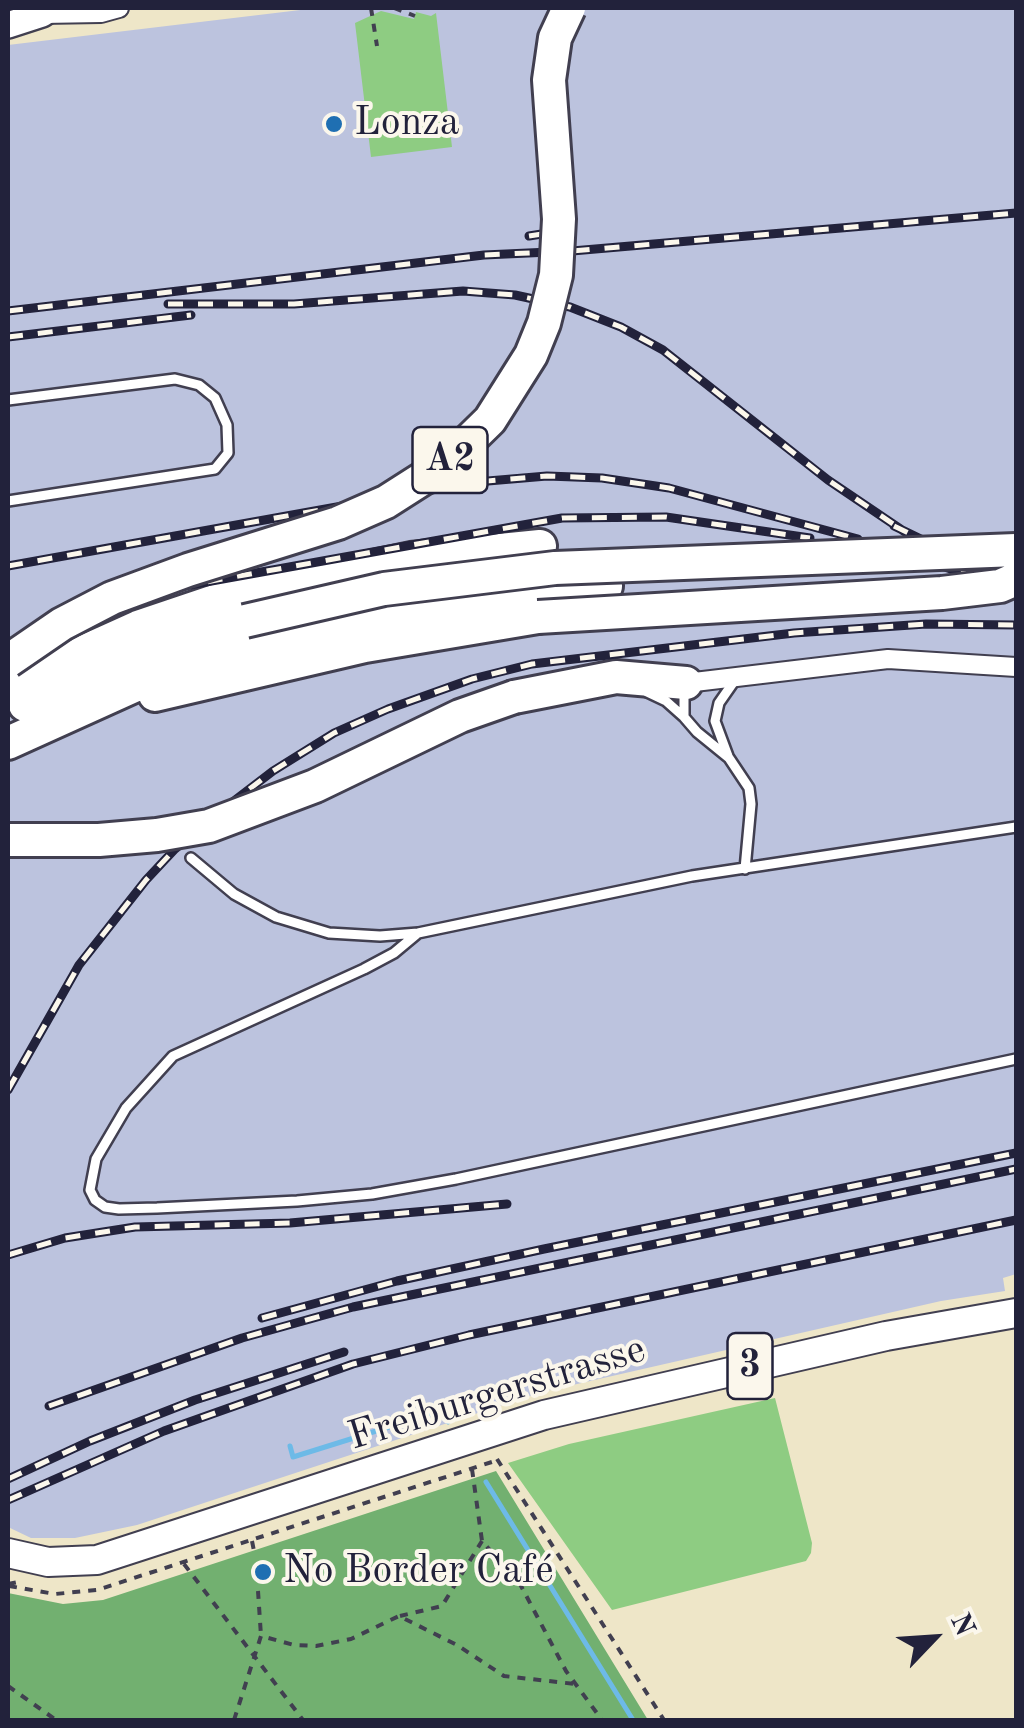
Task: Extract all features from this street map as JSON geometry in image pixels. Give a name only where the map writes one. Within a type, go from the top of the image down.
[{"type":"highway","name":"A2","points":[[16,677],[62,624],[112,598],[338,522],[386,502],[444,466],[490,420],[532,355],[556,276],[559,218],[549,80],[555,38],[569,8]]},
{"type":"highway","points":[[16,677],[138,626],[208,603],[310,578],[458,553],[540,546],[948,542],[1016,550]]},
{"type":"highway","points":[[8,714],[103,671],[194,638],[264,616],[384,589],[555,568],[1016,550]]},
{"type":"highway","points":[[8,759],[114,708],[365,646],[510,621],[585,613],[942,593],[1000,586],[1016,576]]},
{"type":"highway","points":[[8,743],[134,686],[253,644],[393,610],[588,588],[1016,576]]},
{"type":"highway","points":[[8,840],[99,840],[208,826],[315,786],[460,716],[517,696],[616,678],[686,683]]},
{"type":"main road","name":"Freiburgerstrasse","points":[[8,1553],[48,1562],[97,1560],[561,1411],[886,1336],[1016,1313]]},
{"type":"street","points":[[28,14],[101,13],[119,8]]},
{"type":"street","points":[[686,683],[888,659],[1016,667]]},
{"type":"lane","points":[[8,400],[175,379],[198,385],[215,398],[228,425],[228,453],[215,469],[8,501]]},
{"type":"lane","points":[[729,758],[715,721],[719,703],[738,676]]},
{"type":"lane","points":[[684,717],[686,683]]},
{"type":"lane","points":[[517,696],[636,689],[666,701],[740,770],[751,796],[745,869]]},
{"type":"lane","points":[[191,858],[256,908],[303,927],[358,937],[418,934],[692,876],[1016,827]]},
{"type":"lane","points":[[418,934],[364,969],[173,1056],[126,1108],[96,1160],[90,1190],[95,1200],[104,1207],[157,1208],[372,1194],[444,1182],[1016,1059]]},
{"type":"path","points":[[371,8],[377,46]]},
{"type":"path","points":[[394,8],[416,16]]},
{"type":"path","points":[[8,1584],[43,1593],[87,1592],[184,1564],[498,1460],[664,1720]]},
{"type":"path","points":[[472,1468],[482,1541],[520,1584],[575,1684],[602,1720]]},
{"type":"path","points":[[252,1540],[255,1556]]},
{"type":"path","points":[[262,1636],[294,1646],[316,1646],[351,1639],[399,1616],[442,1606],[482,1541]]},
{"type":"path","points":[[184,1564],[302,1720]]},
{"type":"path","points":[[8,1584],[36,1579]]},
{"type":"path","points":[[234,1720],[262,1636],[258,1592]]},
{"type":"path","points":[[399,1616],[504,1676],[575,1684]]},
{"type":"path","points":[[8,1686],[56,1720]]},
{"type":"shaded area","points":[[317,8],[1016,8],[1016,1274],[1003,1278],[1005,1291],[941,1301],[542,1392],[137,1525],[75,1538],[31,1538],[8,1527],[8,45]]},
{"type":"green space","points":[[381,11],[414,19],[416,12],[431,16],[436,13],[452,147],[371,157],[355,23]]},
{"type":"green space","points":[[775,1398],[812,1543],[806,1561],[612,1610],[508,1463],[569,1444]]},
{"type":"green space","points":[[496,1471],[648,1720],[8,1720],[8,1593],[63,1604],[103,1600]]},
{"type":"waterway","points":[[290,1446],[293,1457],[437,1412],[444,1414],[448,1422]]},
{"type":"waterway","points":[[486,1482],[633,1720]]},
{"type":"railway","points":[[8,311],[484,255],[1016,213]]},
{"type":"railway","points":[[529,236],[548,233]]},
{"type":"railway","points":[[168,304],[294,304],[463,291],[515,295],[570,307],[621,327],[663,350],[828,480],[905,532]]},
{"type":"railway","points":[[8,337],[191,315]]},
{"type":"railway","points":[[8,566],[476,482],[547,476],[602,478],[669,488],[858,539]]},
{"type":"railway","points":[[178,587],[562,518],[666,517],[810,538]]},
{"type":"railway","points":[[894,526],[958,557]]},
{"type":"railway","points":[[845,542],[874,545],[954,570],[1016,581]]},
{"type":"railway","points":[[8,1090],[79,965],[146,880],[175,849],[226,807],[273,771],[334,733],[472,679],[532,664],[794,633],[926,624],[1016,625]]},
{"type":"railway","points":[[262,1318],[397,1281],[1016,1153]]},
{"type":"railway","points":[[49,1406],[242,1338],[353,1307],[1016,1169]]},
{"type":"railway","points":[[8,1255],[65,1238],[135,1227],[290,1223],[507,1204]]},
{"type":"railway","points":[[8,1500],[164,1431],[353,1364],[469,1335],[1016,1220]]},
{"type":"railway","points":[[8,1479],[90,1441],[195,1400],[344,1352]]},
{"type":"place","name":"Lonza","points":[[334,124]]},
{"type":"place","name":"No Border Café","points":[[263,1572]]}]
